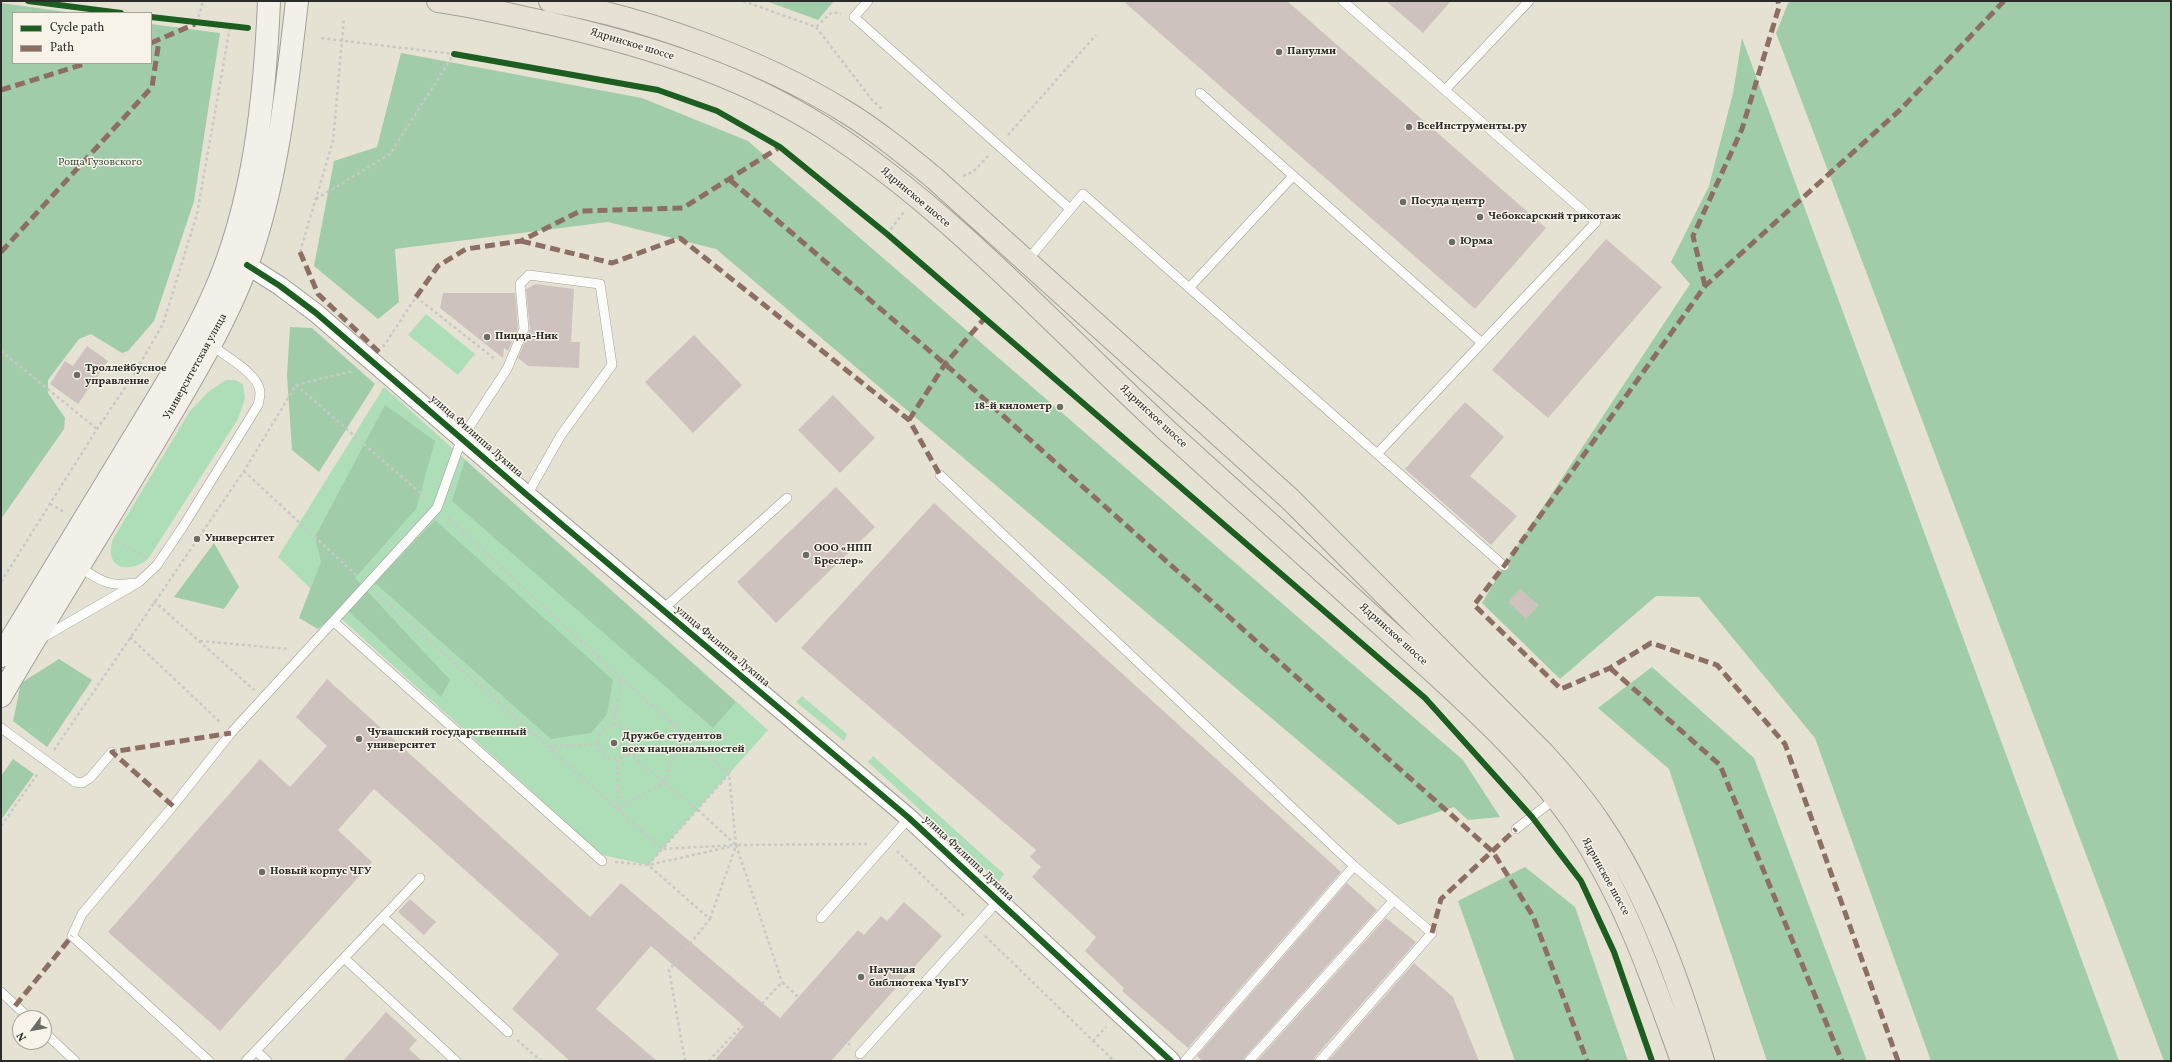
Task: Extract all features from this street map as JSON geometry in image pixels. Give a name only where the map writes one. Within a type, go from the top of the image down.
[{"type":"main road","name":"Университетская улица","points":[[238,260],[238,225],[253,157],[264,85],[269,1]]},
{"type":"main road","name":"Университетская улица","points":[[1,696],[31,644],[71,562],[202,340],[238,260],[261,218],[274,158],[289,67],[297,1]]},
{"type":"main road","name":"Ядринское шоссе","points":[[438,1],[464,4],[596,33],[657,51],[735,82],[822,127],[887,173],[1010,280],[1169,433],[1442,680],[1503,740],[1556,798],[1594,854],[1613,887],[1650,972],[1682,1061]]},
{"type":"main road","name":"Ядринское шоссе","points":[[550,1],[618,16],[700,43],[771,71],[847,112],[900,150],[1290,499],[1544,754],[1571,783],[1600,823],[1623,862],[1648,912],[1670,968],[1703,1061]]},
{"type":"main road","points":[[1010,280],[1026,262]]},
{"type":"main road","name":"Университетская улица","points":[[1,656],[71,562]]},
{"type":"street","name":"улица Филиппа Лукина","points":[[238,260],[280,286],[316,313],[662,610],[909,818],[1171,1061]]},
{"type":"lane","points":[[868,1],[854,18],[1070,209]]},
{"type":"lane","points":[[1343,1],[1596,222],[1377,454]]},
{"type":"lane","points":[[1445,90],[1529,1]]},
{"type":"lane","points":[[1200,93],[1482,343]]},
{"type":"lane","points":[[1189,288],[1293,176]]},
{"type":"lane","points":[[1026,262],[1082,194],[1504,566]]},
{"type":"lane","points":[[209,1061],[72,936],[82,914],[173,806],[231,733],[438,508],[462,438],[507,369],[524,329],[520,284],[528,275],[600,284],[612,365],[561,435],[527,495]]},
{"type":"lane","points":[[31,644],[139,582],[157,565],[182,528],[258,405],[260,392],[256,381],[248,372],[202,340]]},
{"type":"lane","points":[[940,475],[1354,866],[1432,933],[1320,1061]]},
{"type":"lane","points":[[662,610],[787,498]]},
{"type":"lane","points":[[71,562],[106,584],[120,585],[139,582]]},
{"type":"lane","points":[[334,622],[602,861]]},
{"type":"lane","points":[[1,728],[75,782],[82,783],[90,778],[112,752]]},
{"type":"lane","points":[[1516,829],[1556,798]]},
{"type":"lane","points":[[821,918],[909,818]]},
{"type":"lane","points":[[1184,1061],[1354,866]]},
{"type":"lane","points":[[246,1061],[420,878]]},
{"type":"lane","points":[[1249,1061],[1394,900]]},
{"type":"lane","points":[[860,1054],[998,901]]},
{"type":"lane","points":[[383,917],[508,1032]]},
{"type":"lane","points":[[344,958],[456,1061]]},
{"type":"lane","points":[[1,992],[20,1010]]},
{"type":"lane","points":[[52,1039],[75,1061]]},
{"type":"lane","points":[[256,1051],[267,1061]]},
{"type":"path","points":[[189,22],[200,23],[203,1]]},
{"type":"path","points":[[743,1],[816,27],[832,12]]},
{"type":"path","points":[[300,252],[333,141],[344,18]]},
{"type":"path","points":[[1,582],[97,429],[133,376],[163,324],[197,214],[230,27]]},
{"type":"path","points":[[320,38],[342,39],[462,56]]},
{"type":"path","points":[[316,199],[390,154],[454,54]]},
{"type":"path","points":[[887,234],[905,212]]},
{"type":"path","points":[[881,229],[893,239]]},
{"type":"path","points":[[379,352],[416,297],[507,369]]},
{"type":"path","points":[[1,351],[97,429]]},
{"type":"path","points":[[50,755],[244,471],[296,385],[357,370]]},
{"type":"path","points":[[296,385],[438,508],[621,678],[729,773],[736,845],[782,982],[860,1054]]},
{"type":"path","points":[[244,471],[366,585],[662,849],[736,845],[888,843],[1114,1061]]},
{"type":"path","points":[[50,504],[71,516]]},
{"type":"path","points":[[113,539],[148,558]]},
{"type":"path","points":[[154,601],[263,698]]},
{"type":"path","points":[[130,637],[231,733]]},
{"type":"path","points":[[200,641],[305,651]]},
{"type":"path","points":[[614,725],[621,678]]},
{"type":"path","points":[[614,725],[625,729],[632,740],[628,753],[616,760],[604,756],[597,744],[601,732],[614,725]]},
{"type":"path","points":[[632,740],[684,733]]},
{"type":"path","points":[[618,809],[665,782],[684,733]]},
{"type":"path","points":[[548,747],[597,744]]},
{"type":"path","points":[[628,753],[698,810],[736,845]]},
{"type":"path","points":[[616,760],[618,809]]},
{"type":"path","points":[[1,826],[43,766]]},
{"type":"path","points":[[648,865],[729,773]]},
{"type":"path","points":[[602,861],[648,865],[736,845]]},
{"type":"path","points":[[685,1061],[669,970],[710,919],[736,845]]},
{"type":"path","points":[[648,865],[710,919]]},
{"type":"path","points":[[709,1061],[782,982]]},
{"type":"path","points":[[508,1032],[541,1061]]},
{"type":"green space","points":[[766,1],[834,1],[818,20]]},
{"type":"green space","points":[[1789,1],[2171,1],[2171,1061],[2164,1061],[1776,33]]},
{"type":"green space","name":"Роща Гузовского","points":[[1,3],[67,12],[12,12],[12,64],[152,64],[152,24],[220,33],[194,201],[154,321],[128,351],[122,353],[91,334],[79,339],[48,380],[48,393],[65,418],[64,429],[1,519]]},
{"type":"green space","points":[[1742,38],[2119,1061],[1931,1061],[1815,738],[1699,597],[1656,596],[1560,679],[1482,603],[1504,566],[1690,284],[1671,262],[1709,186],[1733,93]]},
{"type":"green space","points":[[401,53],[642,98],[748,141],[1463,760],[1500,817],[1468,820],[1454,807],[1398,825],[716,249],[608,222],[395,249],[399,302],[378,319],[314,266],[334,161],[377,147]]},
{"type":"green space","points":[[426,314],[475,354],[458,375],[408,335]]},
{"type":"green space","points":[[290,327],[312,328],[375,384],[319,472],[292,450],[287,375]]},
{"type":"green space","points":[[226,380],[235,380],[243,384],[245,398],[238,419],[148,559],[133,567],[119,566],[111,557],[113,539],[190,411],[208,392]]},
{"type":"green space","points":[[384,387],[768,730],[648,865],[602,855],[346,623],[278,557]]},
{"type":"green space","points":[[385,405],[435,441],[416,509],[355,578],[450,680],[441,697],[344,607],[318,629],[299,618],[321,562],[315,537]]},
{"type":"green space","points":[[465,460],[736,702],[713,728],[452,501]]},
{"type":"green space","points":[[435,520],[613,680],[607,714],[591,733],[551,739],[375,583]]},
{"type":"green space","points":[[214,543],[239,587],[224,609],[174,597]]},
{"type":"green space","points":[[59,659],[92,680],[47,747],[13,721],[21,683]]},
{"type":"green space","points":[[1652,667],[1754,758],[1867,1061],[1767,1061],[1669,769],[1598,708]]},
{"type":"green space","points":[[802,696],[847,734],[844,741],[796,702]]},
{"type":"green space","points":[[873,756],[1004,874],[999,882],[868,762]]},
{"type":"green space","points":[[13,759],[34,774],[1,820],[1,776]]},
{"type":"green space","points":[[1525,867],[1575,907],[1628,1061],[1515,1061],[1458,901]]},
{"type":"building","points":[[1123,1],[1287,1],[1546,228],[1475,309]]},
{"type":"building","points":[[1386,1],[1451,1],[1423,33]]},
{"type":"building","points":[[1606,239],[1662,287],[1548,418],[1492,370]]},
{"type":"building","points":[[536,284],[574,289],[571,342],[580,342],[579,368],[528,366],[518,358],[530,329],[526,289]]},
{"type":"building","points":[[443,293],[515,293],[518,328],[508,351],[504,348],[503,358],[440,308]]},
{"type":"building","points":[[694,335],[742,385],[693,433],[645,382]]},
{"type":"building","name":"Троллейбусное управление","points":[[87,346],[108,361],[78,404],[50,384],[65,361],[73,366]]},
{"type":"building","points":[[833,395],[875,438],[840,473],[798,430]]},
{"type":"building","points":[[1465,402],[1504,437],[1470,476],[1517,516],[1491,545],[1405,469]]},
{"type":"building","name":"ООО «НПП Бреслер»","points":[[836,487],[875,527],[776,623],[737,582]]},
{"type":"building","points":[[934,503],[1341,872],[1188,1048],[1122,991],[1124,988],[1085,951],[1096,937],[1032,877],[1041,867],[1030,857],[1036,850],[801,648]]},
{"type":"building","points":[[1520,589],[1539,605],[1526,619],[1508,602]]},
{"type":"building","name":"Новый корпус ЧГУ","points":[[327,679],[590,917],[621,883],[780,1018],[858,930],[864,935],[881,916],[887,921],[904,902],[942,936],[831,1061],[714,1061],[744,1026],[651,946],[596,1009],[657,1061],[570,1061],[512,1009],[559,954],[374,789],[338,830],[372,862],[220,1031],[108,932],[260,759],[290,787],[327,746],[296,717]]},
{"type":"building","points":[[1347,883],[1377,910],[1243,1061],[1203,1061],[1197,1056]]},
{"type":"building","points":[[410,899],[436,922],[424,935],[398,912]]},
{"type":"building","points":[[1386,918],[1416,942],[1315,1057],[1314,1061],[1257,1061]]},
{"type":"building","points":[[1414,963],[1453,997],[1479,1061],[1328,1061]]},
{"type":"building","points":[[386,1012],[417,1040],[409,1049],[422,1061],[343,1061]]},
{"type":"marked path","points":[[1705,286],[1693,236],[1742,129],[1779,7],[1778,1]]},
{"type":"marked path","points":[[1898,1061],[1785,744],[1717,665],[1651,643],[1610,668],[1561,689],[1474,605],[1504,566],[1705,286],[1901,109],[2004,1]]},
{"type":"marked path","points":[[152,43],[195,24]]},
{"type":"marked path","points":[[1,252],[152,87],[159,41]]},
{"type":"marked path","points":[[1,90],[84,64]]},
{"type":"marked path","points":[[416,297],[438,266],[466,249],[521,241],[580,211],[683,208],[780,147]]},
{"type":"marked path","points":[[730,180],[945,364],[1493,852],[1533,916],[1587,1061]]},
{"type":"marked path","points":[[521,241],[612,263],[680,238],[909,420],[940,475]]},
{"type":"marked path","points":[[300,252],[318,294],[379,352]]},
{"type":"marked path","points":[[909,420],[945,364],[984,319]]},
{"type":"marked path","points":[[1610,668],[1720,765],[1842,1061]]},
{"type":"marked path","points":[[173,806],[112,752],[231,733]]},
{"type":"marked path","points":[[1432,933],[1441,899],[1516,829]]},
{"type":"marked path","points":[[15,1006],[72,936]]},
{"type":"cycle path","points":[[28,1],[113,12]]},
{"type":"cycle path","points":[[152,17],[248,28]]},
{"type":"cycle path","points":[[454,54],[658,90],[717,111],[780,147],[887,234],[1425,698],[1532,817],[1581,881],[1614,952],[1652,1061]]},
{"type":"cycle path","points":[[247,265],[280,286],[316,313],[527,495],[909,818],[1171,1061]]},
{"type":"place","name":"Панулми","points":[[1279,52]]},
{"type":"place","name":"ВсеИнструменты.ру","points":[[1409,127]]},
{"type":"place","name":"Посуда центр","points":[[1403,202]]},
{"type":"place","name":"Чебоксарский трикотаж","points":[[1480,217]]},
{"type":"place","name":"Юрма","points":[[1452,242]]},
{"type":"place","name":"Пицца-Ник","points":[[487,337]]},
{"type":"place","name":"Троллейбусное управление","points":[[77,375]]},
{"type":"place","name":"18-й километр","points":[[1060,407]]},
{"type":"place","name":"Университет","points":[[197,539]]},
{"type":"place","name":"ООО «НПП Бреслер»","points":[[806,555]]},
{"type":"place","name":"Чувашский государственный университет","points":[[359,739]]},
{"type":"place","name":"Дружбе студентов всех национальностей","points":[[614,743]]},
{"type":"place","name":"Новый корпус ЧГУ","points":[[262,872]]},
{"type":"place","name":"Научная библиотека ЧувГУ","points":[[861,977]]}]
